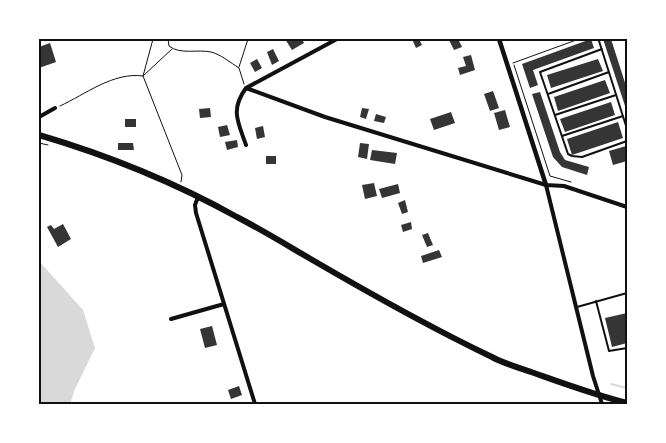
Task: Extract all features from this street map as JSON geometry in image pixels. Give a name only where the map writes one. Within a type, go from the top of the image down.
[{"type":"highway","points":[[39,135],[72,145],[154,176],[237,216],[341,276],[493,358],[599,396],[627,403]]},
{"type":"street","points":[[246,145],[236,116],[240,97],[246,88],[337,39]]},
{"type":"street","points":[[499,39],[546,185],[602,404]]},
{"type":"street","points":[[246,88],[325,117],[546,185],[564,186],[627,207]]},
{"type":"street","points":[[39,117],[55,108]]},
{"type":"street","points":[[198,197],[195,204],[196,213],[255,404]]},
{"type":"street","points":[[171,319],[224,304]]},
{"type":"lane","points":[[599,41],[627,129]]},
{"type":"lane","points":[[602,49],[540,72],[568,154],[582,157],[627,141]]},
{"type":"lane","points":[[547,94],[609,72]]},
{"type":"lane","points":[[555,115],[616,95]]},
{"type":"lane","points":[[562,136],[623,116]]},
{"type":"lane","points":[[576,307],[627,293]]},
{"type":"lane","points":[[596,302],[610,351],[627,348]]},
{"type":"path","points":[[153,39],[143,76],[182,175],[179,188]]},
{"type":"path","points":[[168,39],[169,46],[172,48],[212,52],[239,68]]},
{"type":"path","points":[[246,88],[239,68],[248,39]]},
{"type":"path","points":[[507,64],[579,39]]},
{"type":"path","points":[[143,76],[172,48]]},
{"type":"path","points":[[513,62],[550,176],[571,182]]},
{"type":"path","points":[[55,108],[109,81],[135,75],[143,76]]},
{"type":"shaded area","points":[[39,261],[83,310],[95,348],[75,389],[70,404],[39,404]]},
{"type":"building","points":[[285,39],[302,39],[304,43],[292,50]]},
{"type":"building","points":[[412,39],[419,39],[422,45],[416,48]]},
{"type":"building","points":[[458,39],[462,47],[454,50],[449,40]]},
{"type":"building","points":[[591,39],[594,48],[533,70],[538,85],[530,88],[522,64]]},
{"type":"building","points":[[603,39],[611,39],[627,89],[627,112]]},
{"type":"building","points":[[50,43],[56,62],[39,68],[39,47]]},
{"type":"building","points":[[273,49],[279,61],[272,65],[267,52]]},
{"type":"building","points":[[471,55],[475,70],[460,75],[458,68],[466,66],[463,57]]},
{"type":"building","points":[[257,59],[262,68],[255,72],[250,63]]},
{"type":"building","points":[[598,59],[603,71],[551,88],[547,75]]},
{"type":"building","points":[[605,80],[610,93],[558,111],[554,97]]},
{"type":"building","points":[[493,91],[499,108],[490,111],[484,94]]},
{"type":"building","points":[[540,92],[560,152],[565,160],[589,167],[587,175],[562,167],[553,157],[532,94]]},
{"type":"building","points":[[611,102],[615,115],[565,132],[560,119]]},
{"type":"building","points":[[210,108],[211,117],[200,118],[199,109]]},
{"type":"building","points":[[362,108],[369,109],[366,119],[360,117]]},
{"type":"building","points":[[505,110],[510,127],[499,130],[494,113]]},
{"type":"building","points":[[451,112],[455,123],[434,130],[430,119]]},
{"type":"building","points":[[376,114],[386,117],[384,123],[374,121]]},
{"type":"building","points":[[125,119],[136,119],[136,127],[125,127]]},
{"type":"building","points":[[618,122],[623,138],[572,155],[567,139]]},
{"type":"building","points":[[227,125],[230,135],[220,137],[218,127]]},
{"type":"building","points":[[263,126],[265,137],[257,139],[255,128]]},
{"type":"building","points":[[237,140],[238,147],[227,150],[225,142]]},
{"type":"building","points":[[118,143],[133,143],[134,150],[118,150]]},
{"type":"building","points":[[360,143],[369,144],[367,159],[358,157]]},
{"type":"building","points":[[626,146],[627,161],[613,165],[609,151]]},
{"type":"building","points":[[372,150],[397,153],[395,164],[370,160]]},
{"type":"building","points":[[266,156],[276,156],[276,164],[266,164]]},
{"type":"building","points":[[374,183],[377,196],[365,199],[362,185]]},
{"type":"building","points":[[398,184],[400,193],[382,198],[379,189]]},
{"type":"building","points":[[405,200],[408,212],[402,214],[398,203]]},
{"type":"building","points":[[411,222],[412,229],[403,232],[401,225]]},
{"type":"building","points":[[63,224],[71,239],[58,247],[47,227],[51,225],[54,229]]},
{"type":"building","points":[[428,233],[433,245],[427,247],[422,235]]},
{"type":"building","points":[[439,250],[442,257],[423,263],[421,256]]},
{"type":"building","points":[[627,313],[627,343],[612,347],[605,318]]},
{"type":"building","points":[[212,326],[217,345],[205,348],[200,329]]},
{"type":"building","points":[[239,386],[242,395],[231,399],[228,390]]},
{"type":"waterway","points":[[611,384],[627,388]]}]
